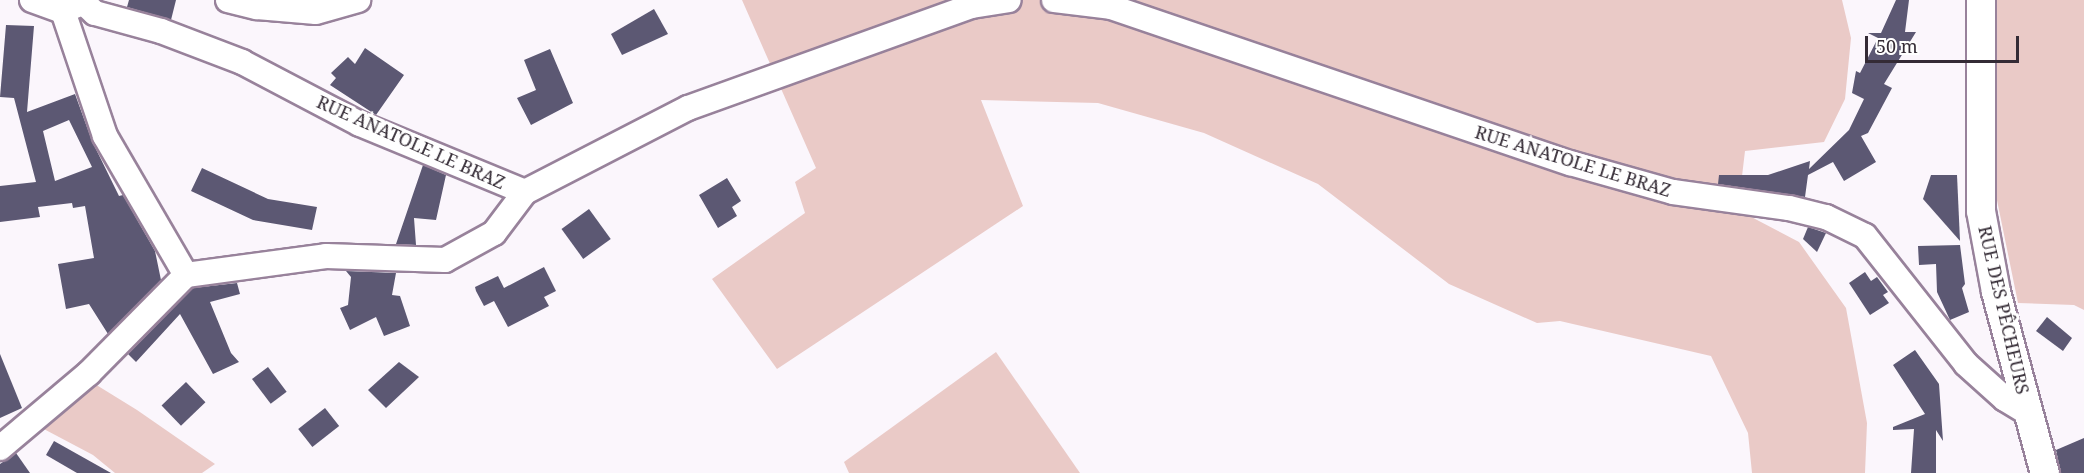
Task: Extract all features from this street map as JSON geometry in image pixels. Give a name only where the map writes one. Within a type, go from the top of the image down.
[{"type":"street","name":"RUE ANATOLE LE BRAZ","points":[[32,0],[77,4],[95,13],[161,32],[242,62],[360,124],[525,192],[688,108],[972,6],[1009,0]]},
{"type":"street","points":[[228,0],[257,7],[316,12],[358,0]]},
{"type":"street","name":"RUE ANATOLE LE BRAZ","points":[[1054,0],[1111,7],[1570,163],[1673,192],[1789,208],[1826,218],[1865,236],[1966,364],[2005,399],[2028,413]]},
{"type":"street","name":"RUE DES PÊCHEURS","points":[[1981,0],[1981,211],[1996,292],[2045,473]]},
{"type":"street","points":[[77,4],[105,136],[186,275]]},
{"type":"street","points":[[0,448],[89,373],[186,275],[326,256],[445,260],[494,233],[525,192]]},
{"type":"shaded area","points":[[742,0],[1842,0],[1851,38],[1845,99],[1824,142],[1745,151],[1738,210],[1799,242],[1846,308],[1867,423],[1865,473],[1752,473],[1748,433],[1711,356],[1560,321],[1537,323],[1449,284],[1318,184],[1204,133],[1098,103],[981,100],[1023,206],[777,369],[712,279],[805,213],[795,182],[816,168]]},
{"type":"shaded area","points":[[1993,0],[2084,0],[2084,310],[2074,305],[2018,303],[1990,166]]},
{"type":"shaded area","points":[[996,352],[1080,473],[849,473],[844,462]]},
{"type":"shaded area","points":[[90,381],[137,410],[215,464],[202,473],[115,473],[93,455],[40,427]]},
{"type":"building","points":[[129,0],[176,0],[171,20],[127,7]]},
{"type":"building","points":[[1896,0],[1909,0],[1905,32],[1916,32],[1884,84],[1892,88],[1868,133],[1861,136],[1876,162],[1844,181],[1833,162],[1808,175],[1805,197],[1718,184],[1719,175],[1768,175],[1810,161],[1809,169],[1849,130],[1864,99],[1852,93],[1856,71],[1860,73],[1878,38],[1868,33],[1881,33]]},
{"type":"building","points":[[654,9],[668,34],[622,55],[611,34]]},
{"type":"building","points":[[6,25],[34,26],[27,112],[75,94],[92,141],[119,196],[123,195],[155,251],[161,280],[108,334],[89,304],[66,309],[58,264],[94,258],[85,206],[73,208],[72,203],[38,207],[40,217],[0,222],[0,186],[36,182],[14,98],[0,97]],"holes":[[[69,120],[92,167],[55,181],[43,131]]]},
{"type":"building","points":[[365,48],[404,75],[376,115],[330,85],[336,78],[331,73],[348,57],[355,64]]},
{"type":"building","points":[[550,49],[573,103],[531,125],[517,98],[536,90],[524,60]]},
{"type":"building","points":[[423,165],[446,175],[436,220],[414,218],[416,245],[396,244]]},
{"type":"building","points":[[202,168],[268,199],[317,207],[312,230],[253,220],[191,191]]},
{"type":"building","points":[[1931,175],[1957,175],[1960,241],[1923,199]]},
{"type":"building","points":[[727,178],[741,201],[732,207],[737,216],[718,228],[699,195]]},
{"type":"building","points":[[589,209],[611,239],[583,259],[561,229]]},
{"type":"building","points":[[1808,227],[1826,233],[1817,252],[1803,239]]},
{"type":"building","points":[[1960,245],[1965,284],[1962,288],[1969,312],[1950,320],[1937,292],[1936,264],[1919,265],[1918,246]]},
{"type":"building","points":[[544,267],[556,291],[544,297],[549,306],[508,327],[494,301],[484,306],[476,291],[475,287],[498,276],[504,288]]},
{"type":"building","points":[[346,271],[396,273],[392,295],[400,296],[410,326],[384,336],[376,317],[350,330],[340,308],[348,305],[351,277]]},
{"type":"building","points":[[1865,272],[1871,281],[1877,277],[1888,292],[1883,295],[1889,303],[1870,315],[1849,283]]},
{"type":"building","points":[[237,283],[240,294],[210,302],[231,353],[239,362],[213,374],[180,314],[136,362],[128,354],[193,288]]},
{"type":"building","points":[[2047,317],[2072,338],[2063,351],[2036,331]]},
{"type":"building","points":[[1915,350],[1939,384],[1943,441],[1936,430],[1936,473],[1911,473],[1914,429],[1893,430],[1893,427],[1925,414],[1893,365]]},
{"type":"building","points":[[0,354],[22,408],[0,418]]},
{"type":"building","points":[[399,362],[419,377],[386,408],[368,390]]},
{"type":"building","points":[[268,367],[287,392],[271,404],[252,379]]},
{"type":"building","points":[[186,382],[205,402],[181,426],[162,406]]},
{"type":"building","points":[[325,408],[339,426],[312,447],[298,429]]},
{"type":"building","points":[[2084,438],[2084,473],[2061,473],[2056,450]]},
{"type":"building","points":[[54,441],[111,473],[77,473],[46,455]]},
{"type":"building","points":[[16,453],[30,473],[0,473],[0,464]]}]
